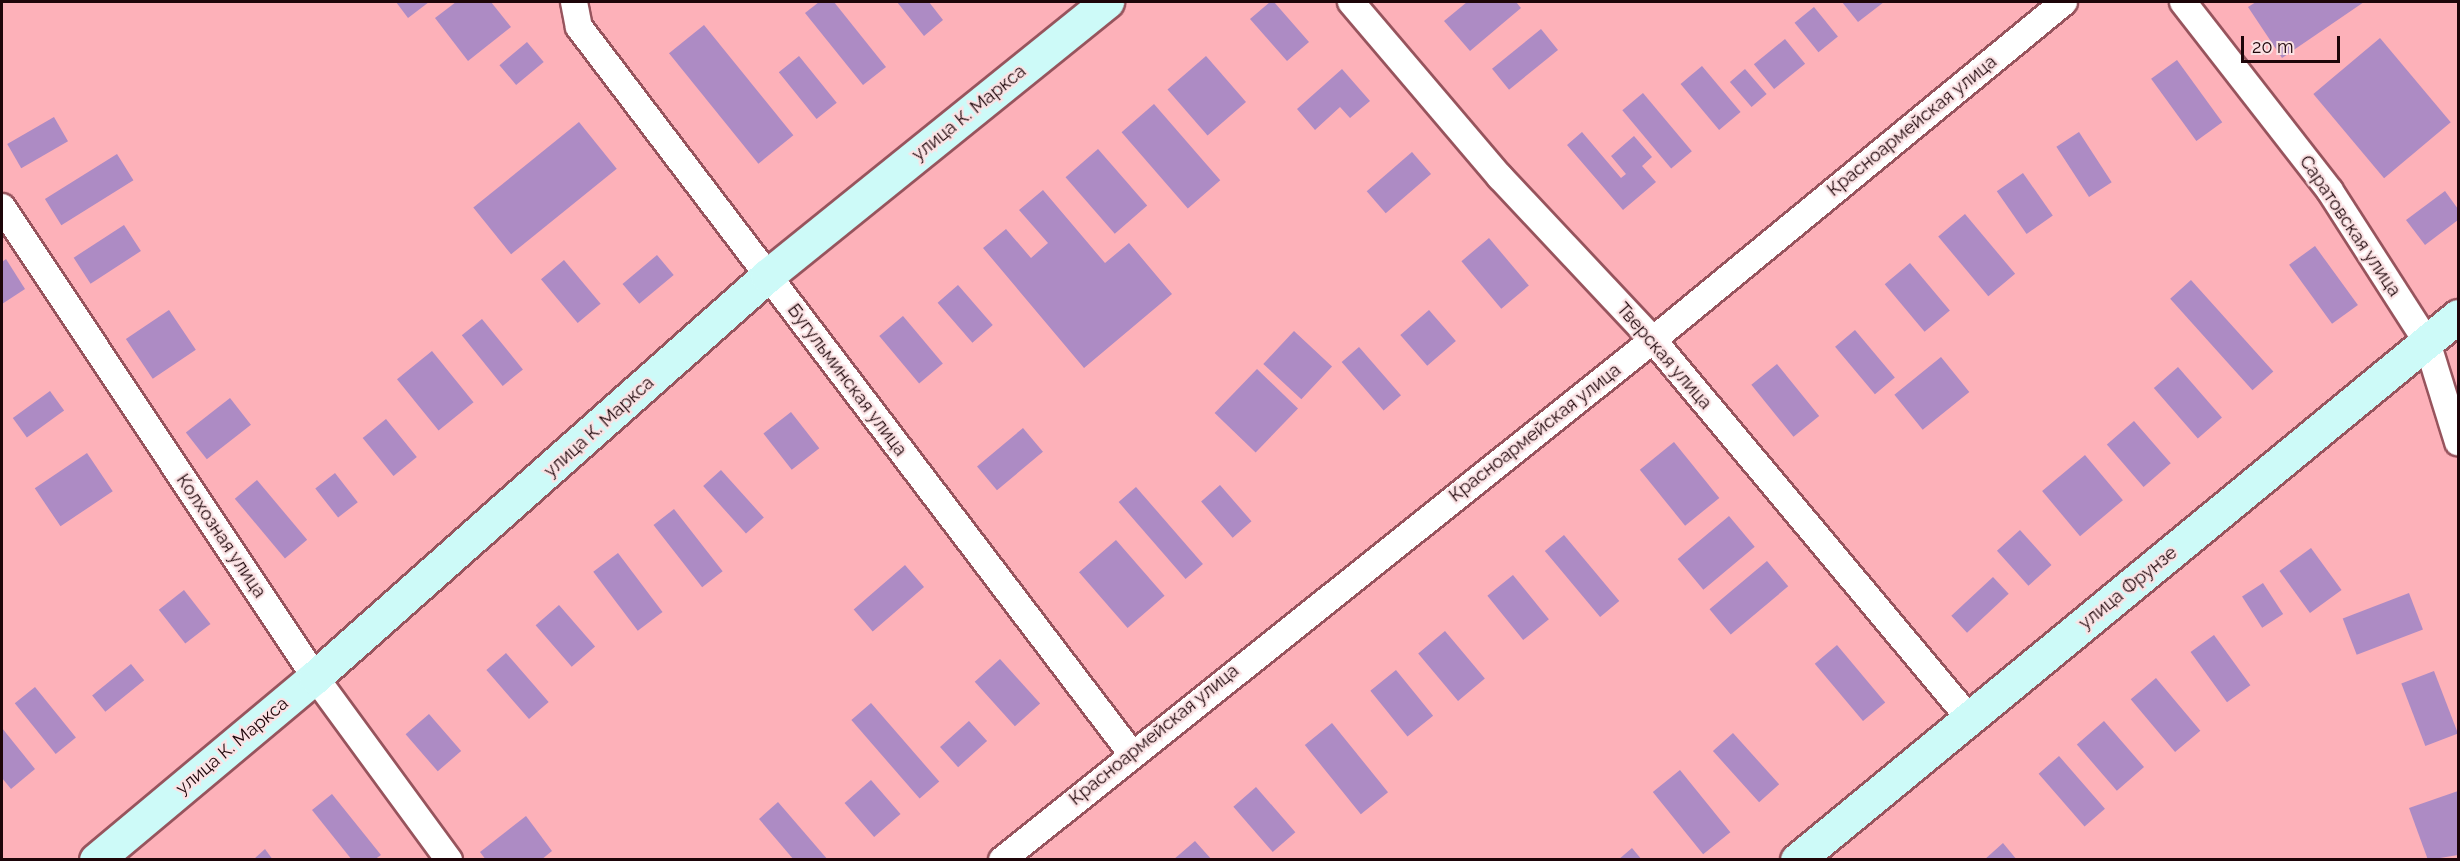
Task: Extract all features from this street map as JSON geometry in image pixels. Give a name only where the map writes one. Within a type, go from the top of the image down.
[{"type":"main road","name":"улица К. Маркса","points":[[96,860],[315,677],[767,276],[1107,2]]},
{"type":"main road","name":"улица Фрунзе","points":[[1797,860],[2458,316]]},
{"type":"street","name":"Бугульминская улица","points":[[574,2],[579,27],[1131,753]]},
{"type":"street","name":"Тверская улица","points":[[1351,2],[1500,177],[1653,339],[1969,718]]},
{"type":"street","name":"Красноармейская улица","points":[[1002,860],[1131,753],[1653,339],[2064,2]]},
{"type":"street","name":"Саратовская улица","points":[[2183,2],[2330,190],[2427,342],[2458,442]]},
{"type":"street","name":"Колхозная улица","points":[[2,207],[315,677],[449,860]]},
{"type":"building","points":[[396,2],[429,2],[408,18]]},
{"type":"building","points":[[456,2],[491,2],[511,27],[468,61],[435,18]]},
{"type":"building","points":[[819,2],[834,2],[886,67],[863,85],[805,13]]},
{"type":"building","points":[[897,2],[929,2],[943,20],[924,36]]},
{"type":"building","points":[[1270,2],[1274,2],[1309,42],[1287,61],[1250,19]]},
{"type":"building","points":[[1467,2],[1516,2],[1521,8],[1470,51],[1444,21]]},
{"type":"building","points":[[1842,2],[1884,2],[1858,22]]},
{"type":"building","points":[[2256,2],[2364,2],[2282,58],[2248,7]]},
{"type":"building","points":[[1814,7],[1838,37],[1818,52],[1795,23]]},
{"type":"building","points":[[704,25],[793,135],[758,164],[669,53]]},
{"type":"building","points":[[1541,29],[1558,50],[1509,90],[1492,69]]},
{"type":"building","points":[[2380,38],[2451,122],[2384,178],[2313,94]]},
{"type":"building","points":[[1785,39],[1805,64],[1774,89],[1754,64]]},
{"type":"building","points":[[527,42],[544,62],[516,85],[499,65]]},
{"type":"building","points":[[799,56],[837,103],[817,119],[779,72]]},
{"type":"building","points":[[1206,56],[1246,102],[1208,135],[1168,89]]},
{"type":"building","points":[[2177,60],[2222,122],[2196,141],[2151,79]]},
{"type":"building","points":[[1702,66],[1741,112],[1719,130],[1681,84]]},
{"type":"building","points":[[1342,69],[1370,101],[1350,118],[1340,107],[1315,130],[1297,109]]},
{"type":"building","points":[[1745,69],[1767,94],[1752,107],[1730,82]]},
{"type":"building","points":[[1643,93],[1692,151],[1671,169],[1622,110]]},
{"type":"building","points":[[1154,104],[1220,180],[1188,208],[1122,132]]},
{"type":"building","points":[[54,117],[68,141],[21,168],[7,144]]},
{"type":"building","points":[[579,122],[617,169],[511,254],[473,208]]},
{"type":"building","points":[[1582,132],[1621,178],[1626,174],[1611,156],[1634,136],[1652,157],[1642,166],[1656,182],[1623,210],[1567,145]]},
{"type":"building","points":[[2079,132],[2112,182],[2089,197],[2056,147]]},
{"type":"building","points":[[1098,149],[1147,206],[1115,234],[1066,177]]},
{"type":"building","points":[[1412,152],[1431,174],[1386,213],[1367,191]]},
{"type":"building","points":[[117,154],[133,180],[61,225],[45,199]]},
{"type":"building","points":[[2023,173],[2053,216],[2027,234],[1997,191]]},
{"type":"building","points":[[1043,190],[1105,263],[1129,243],[1172,294],[1084,368],[983,248],[1006,229],[1031,258],[1048,243],[1019,210]]},
{"type":"building","points":[[2445,191],[2458,209],[2458,220],[2425,245],[2406,220]]},
{"type":"building","points":[[1965,214],[2015,274],[1988,296],[1938,236]]},
{"type":"building","points":[[124,225],[141,251],[91,284],[74,258]]},
{"type":"building","points":[[1489,238],[1529,285],[1501,309],[1461,261]]},
{"type":"building","points":[[2315,246],[2358,305],[2332,324],[2289,265]]},
{"type":"building","points":[[657,255],[674,275],[639,304],[623,284]]},
{"type":"building","points":[[6,259],[25,289],[2,304],[2,262]]},
{"type":"building","points":[[564,260],[601,304],[578,323],[541,279]]},
{"type":"building","points":[[1910,263],[1950,310],[1925,332],[1885,284]]},
{"type":"building","points":[[2191,280],[2273,371],[2252,390],[2170,299]]},
{"type":"building","points":[[958,285],[993,325],[972,343],[938,303]]},
{"type":"building","points":[[169,310],[196,350],[153,379],[126,339]]},
{"type":"building","points":[[1429,310],[1456,341],[1427,366],[1400,335]]},
{"type":"building","points":[[903,316],[943,363],[919,383],[879,336]]},
{"type":"building","points":[[482,319],[523,370],[503,386],[462,335]]},
{"type":"building","points":[[1855,330],[1895,377],[1875,394],[1835,347]]},
{"type":"building","points":[[1294,331],[1332,366],[1301,399],[1263,364]]},
{"type":"building","points":[[1359,347],[1401,395],[1384,410],[1342,362]]},
{"type":"building","points":[[432,351],[474,402],[439,431],[397,379]]},
{"type":"building","points":[[1941,357],[1969,392],[1923,430],[1894,395]]},
{"type":"building","points":[[1777,364],[1819,416],[1794,437],[1751,385]]},
{"type":"building","points":[[2178,367],[2222,418],[2198,439],[2154,388]]},
{"type":"building","points":[[1257,369],[1298,409],[1256,452],[1215,413]]},
{"type":"building","points":[[50,391],[64,410],[27,437],[13,418]]},
{"type":"building","points":[[230,398],[251,425],[207,459],[186,432]]},
{"type":"building","points":[[791,412],[819,448],[792,470],[763,434]]},
{"type":"building","points":[[386,419],[417,457],[394,476],[363,438]]},
{"type":"building","points":[[2134,421],[2171,463],[2144,487],[2107,445]]},
{"type":"building","points":[[1023,428],[1043,452],[997,490],[977,467]]},
{"type":"building","points":[[1674,442],[1719,498],[1685,526],[1640,470]]},
{"type":"building","points":[[87,453],[113,491],[60,526],[35,488]]},
{"type":"building","points":[[2085,455],[2123,500],[2080,536],[2042,491]]},
{"type":"building","points":[[721,470],[764,518],[746,534],[703,486]]},
{"type":"building","points":[[335,473],[358,502],[338,518],[315,488]]},
{"type":"building","points":[[257,480],[307,540],[285,558],[235,499]]},
{"type":"building","points":[[1220,485],[1251,521],[1233,538],[1201,501]]},
{"type":"building","points":[[1136,487],[1203,564],[1186,579],[1119,502]]},
{"type":"building","points":[[674,509],[723,571],[702,587],[654,525]]},
{"type":"building","points":[[1729,516],[1755,547],[1703,590],[1678,559]]},
{"type":"building","points":[[2020,530],[2051,565],[2028,586],[1997,551]]},
{"type":"building","points":[[1564,535],[1619,601],[1600,617],[1545,551]]},
{"type":"building","points":[[1116,540],[1165,596],[1128,628],[1079,572]]},
{"type":"building","points":[[2311,548],[2342,590],[2310,613],[2279,571]]},
{"type":"building","points":[[618,553],[663,612],[638,631],[593,572]]},
{"type":"building","points":[[1767,561],[1788,586],[1731,634],[1710,609]]},
{"type":"building","points":[[905,565],[924,587],[873,631],[854,610]]},
{"type":"building","points":[[1513,575],[1549,619],[1523,640],[1487,596]]},
{"type":"building","points":[[1993,577],[2009,594],[1967,633],[1951,616]]},
{"type":"building","points":[[2263,583],[2283,614],[2262,628],[2242,597]]},
{"type":"building","points":[[184,590],[210,624],[185,644],[159,610]]},
{"type":"building","points":[[2409,593],[2423,629],[2357,655],[2343,618]]},
{"type":"building","points":[[559,605],[595,647],[572,667],[536,625]]},
{"type":"building","points":[[1445,631],[1485,678],[1458,701],[1418,653]]},
{"type":"building","points":[[2214,635],[2250,685],[2227,702],[2191,652]]},
{"type":"building","points":[[1837,645],[1885,702],[1863,721],[1815,664]]},
{"type":"building","points":[[506,653],[549,702],[529,719],[486,670]]},
{"type":"building","points":[[1000,659],[1040,704],[1015,726],[975,682]]},
{"type":"building","points":[[131,664],[144,680],[105,712],[92,695]]},
{"type":"building","points":[[1396,670],[1433,716],[1407,737],[1370,691]]},
{"type":"building","points":[[2434,671],[2458,734],[2425,746],[2401,684]]},
{"type":"building","points":[[2156,678],[2200,731],[2175,752],[2131,699]]},
{"type":"building","points":[[35,687],[76,738],[56,754],[15,703]]},
{"type":"building","points":[[871,703],[939,781],[920,799],[851,720]]},
{"type":"building","points":[[429,714],[461,751],[438,771],[406,734]]},
{"type":"building","points":[[969,721],[987,741],[958,767],[940,747]]},
{"type":"building","points":[[2104,721],[2144,767],[2117,791],[2077,745]]},
{"type":"building","points":[[1332,723],[1388,792],[1361,814],[1305,745]]},
{"type":"building","points":[[2,728],[35,769],[11,789],[2,778]]},
{"type":"building","points":[[1733,733],[1779,784],[1759,802],[1713,751]]},
{"type":"building","points":[[2059,756],[2105,809],[2085,827],[2039,774]]},
{"type":"building","points":[[1680,770],[1730,832],[1703,854],[1653,792]]},
{"type":"building","points":[[871,780],[901,814],[874,837],[845,803]]},
{"type":"building","points":[[1256,787],[1295,832],[1273,852],[1233,807]]},
{"type":"building","points":[[2458,791],[2458,855],[2428,860],[2409,808]]},
{"type":"building","points":[[332,794],[381,855],[374,860],[352,860],[312,810]]},
{"type":"building","points":[[778,802],[828,860],[794,860],[759,819]]},
{"type":"building","points":[[526,816],[552,851],[541,860],[486,860],[480,852]]},
{"type":"building","points":[[1195,841],[1212,860],[1173,860]]},
{"type":"building","points":[[2003,843],[2017,860],[1984,860]]},
{"type":"building","points":[[1632,848],[1642,860],[1618,860]]},
{"type":"building","points":[[265,849],[273,860],[253,860]]}]
